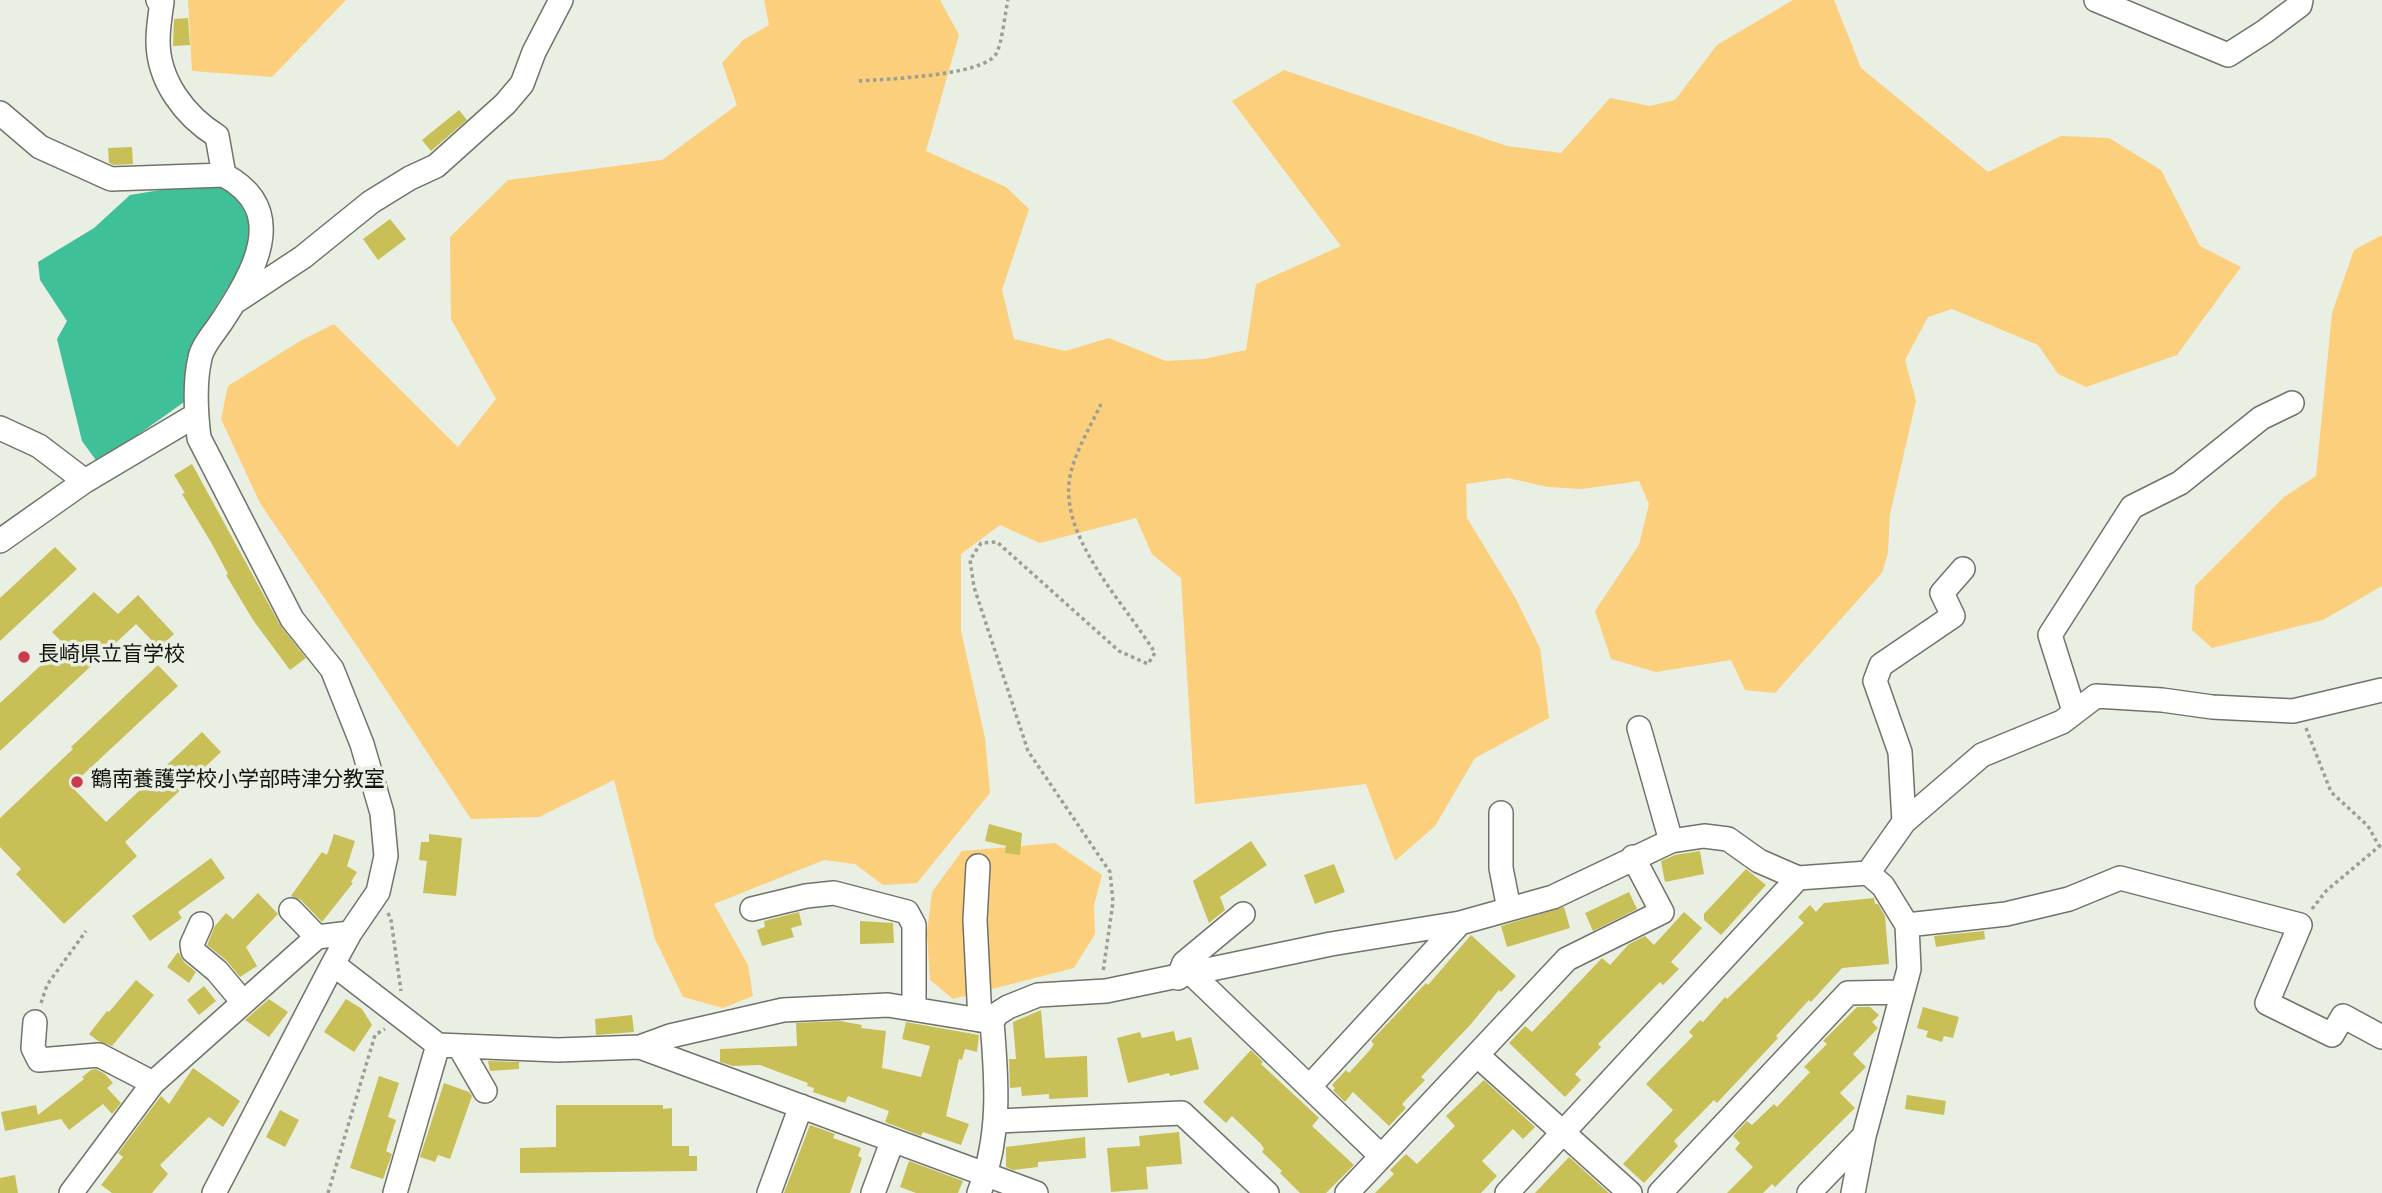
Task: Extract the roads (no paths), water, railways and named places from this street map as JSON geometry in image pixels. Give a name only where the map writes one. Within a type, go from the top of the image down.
[{"type":"street","points":[[158,0],[162,2],[158,43],[162,65],[179,103],[190,116],[217,136],[224,175]]},
{"type":"street","points":[[235,302],[303,257],[371,202],[436,166],[505,104],[522,84],[534,52],[561,0]]},
{"type":"street","points":[[2096,0],[2228,55],[2300,5],[2301,0]]},
{"type":"street","points":[[0,113],[40,147],[111,179],[224,175],[239,183],[251,195],[260,212],[261,237],[255,264],[235,302],[200,356],[196,415],[199,438],[292,619],[332,669],[362,744],[383,813],[386,856],[379,892],[350,933],[333,964],[214,1193]]},
{"type":"street","points":[[2074,711],[2050,635],[2132,507],[2179,482],[2261,418],[2292,403]]},
{"type":"street","points":[[0,541],[85,481],[196,415]]},
{"type":"street","points":[[0,428],[39,446],[85,481]]},
{"type":"street","points":[[1904,821],[1900,752],[1875,681],[1881,665],[1953,616],[1942,593],[1963,569]]},
{"type":"street","points":[[1868,873],[1904,821],[1982,755],[2062,722],[2096,696],[2212,707],[2293,711],[2382,690]]},
{"type":"street","points":[[1639,728],[1671,841]]},
{"type":"street","points":[[1501,813],[1501,869],[1509,909]]},
{"type":"street","points":[[448,1045],[558,1050],[640,1047],[670,1036],[783,1010],[888,1005],[986,1021],[1008,1007],[1038,995],[1106,991],[1331,944],[1460,923],[1553,897],[1671,841],[1704,836],[1728,839],[1759,861],[1798,878],[1868,873],[1883,886],[1908,925],[1909,969],[1864,1136],[1853,1193]]},
{"type":"street","points":[[1347,1193],[1567,959],[1662,912],[1633,857]]},
{"type":"street","points":[[978,866],[975,920],[986,1021],[997,1076],[997,1121],[983,1184]]},
{"type":"street","points":[[1507,1193],[1798,878]]},
{"type":"street","points":[[1908,925],[2006,914],[2069,899],[2120,878],[2300,925],[2267,1003],[2332,1035],[2343,1016],[2382,1037]]},
{"type":"street","points":[[752,909],[806,896],[834,893],[907,912],[914,925],[914,1009]]},
{"type":"street","points":[[291,910],[317,937]]},
{"type":"street","points":[[1243,914],[1184,963],[1185,976],[1310,1086],[1380,1155]]},
{"type":"street","points":[[1310,1086],[1460,923]]},
{"type":"street","points":[[201,924],[192,944],[193,951],[217,971],[243,1002]]},
{"type":"street","points":[[71,1193],[153,1083],[317,937],[350,933]]},
{"type":"street","points":[[333,964],[404,1019],[448,1045],[485,1091]]},
{"type":"street","points":[[1660,1193],[1848,993],[1902,992]]},
{"type":"street","points":[[35,1022],[33,1048],[38,1060],[99,1055],[153,1083]]},
{"type":"street","points":[[395,1193],[448,1045]]},
{"type":"street","points":[[640,1047],[892,1142],[983,1184],[1035,1193]]},
{"type":"street","points":[[1477,1055],[1630,1193]]},
{"type":"street","points":[[769,1193],[802,1107]]},
{"type":"street","points":[[997,1121],[1182,1112],[1267,1193]]},
{"type":"street","points":[[1809,1193],[1864,1136]]},
{"type":"street","points":[[873,1193],[892,1142]]},
{"type":"place","name":"長崎県立盲学校","points":[[24,657]]},
{"type":"place","name":"鶴南養護学校小学部時津分教室","points":[[77,782]]}]
